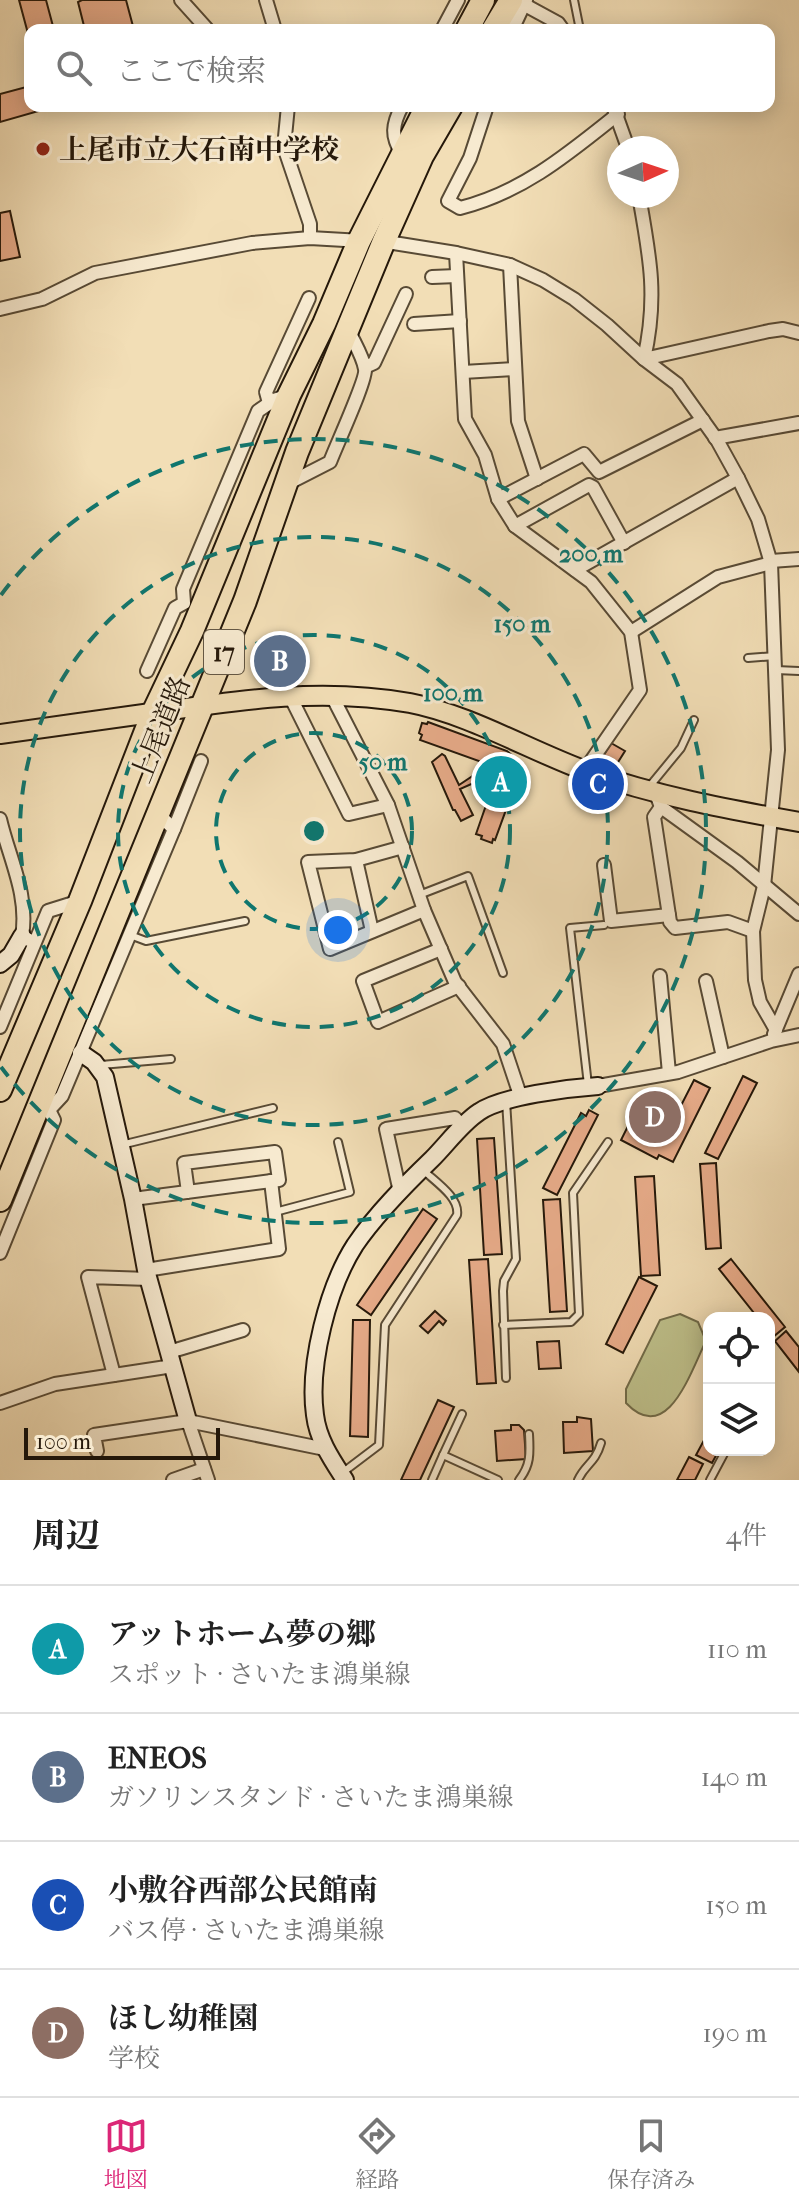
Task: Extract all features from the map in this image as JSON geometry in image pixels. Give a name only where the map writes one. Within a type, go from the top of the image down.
[{"type":"highway","points":[[470,24],[483,0]]},
{"type":"highway","points":[[499,24],[520,1]]},
{"type":"highway","name":"上尾道路","points":[[0,1090],[80,901],[153,713],[192,631],[279,399],[324,324],[359,241],[424,112]]},
{"type":"highway","name":"上尾道路","points":[[0,1200],[42,1111],[166,821],[203,705],[245,601],[284,486],[384,241],[422,156],[448,112]]},
{"type":"main road","points":[[0,734],[203,705],[331,694],[415,704],[654,796],[799,822]]},
{"type":"street","points":[[181,0],[203,24]]},
{"type":"street","points":[[266,0],[273,24]]},
{"type":"street","points":[[445,24],[458,0]]},
{"type":"street","points":[[514,24],[520,1],[559,24]]},
{"type":"street","points":[[287,112],[284,147],[310,224],[310,238]]},
{"type":"street","points":[[400,112],[392,131],[402,154]]},
{"type":"street","points":[[485,112],[470,158],[448,201],[460,208],[490,201],[522,186],[614,112]]},
{"type":"street","points":[[617,112],[624,136]]},
{"type":"street","points":[[641,208],[653,277],[653,305],[644,359]]},
{"type":"street","points":[[0,309],[42,299],[95,273],[252,243],[310,238],[384,241],[510,265],[543,280],[574,299],[677,384],[715,438],[738,478],[758,519],[771,562],[778,750],[764,886],[753,931],[755,980],[774,1036]]},
{"type":"street","points":[[456,253],[465,419],[485,455],[498,499],[515,526],[597,587],[631,632],[640,690],[585,770]]},
{"type":"street","points":[[510,265],[518,421],[537,479]]},
{"type":"street","points":[[432,277],[457,276]]},
{"type":"street","points":[[365,367],[374,363],[406,294]]},
{"type":"street","points":[[279,399],[266,392],[309,298]]},
{"type":"street","points":[[414,324],[460,321]]},
{"type":"street","points":[[284,486],[330,462],[365,378],[365,367],[348,329]]},
{"type":"street","points":[[644,359],[769,331],[783,329],[799,333]]},
{"type":"street","points":[[463,372],[515,369]]},
{"type":"street","points":[[192,631],[183,589],[258,411],[279,399]]},
{"type":"street","points":[[498,499],[584,454],[599,472],[703,420]]},
{"type":"street","points":[[715,438],[799,423]]},
{"type":"street","points":[[575,570],[738,478]]},
{"type":"street","points":[[515,526],[589,485],[624,543]]},
{"type":"street","points":[[631,632],[723,574],[771,562],[799,559]]},
{"type":"street","points":[[147,671],[175,608],[184,603]]},
{"type":"street","points":[[331,694],[388,805],[424,910],[459,986],[503,1044],[513,1100]]},
{"type":"street","points":[[290,696],[349,814],[388,805]]},
{"type":"street","points":[[0,1253],[54,1120],[42,1111],[62,1096],[130,935],[166,821],[201,761]]},
{"type":"street","points":[[654,796],[799,914]]},
{"type":"street","points":[[654,796],[654,817],[670,922],[675,928],[728,922],[753,931]]},
{"type":"street","points":[[0,821],[22,892],[29,939],[0,1027]]},
{"type":"street","points":[[403,847],[356,860],[308,862],[330,949],[424,910]]},
{"type":"street","points":[[356,860],[372,931]]},
{"type":"street","points":[[604,865],[611,921],[669,915]]},
{"type":"street","points":[[0,964],[29,939],[48,911],[80,901]]},
{"type":"street","points":[[441,949],[363,981],[378,1022],[459,986]]},
{"type":"street","points":[[774,1036],[799,974]]},
{"type":"street","points":[[660,976],[669,1073]]},
{"type":"street","points":[[706,981],[723,1057]]},
{"type":"street","points":[[343,1477],[325,1449],[315,1415],[320,1334],[334,1288],[357,1242],[463,1127],[479,1112],[513,1100],[669,1073],[723,1057],[774,1036],[799,1035]]},
{"type":"street","points":[[81,1053],[105,1077],[147,1274],[206,1475],[173,1480]]},
{"type":"street","points":[[400,1192],[386,1129],[455,1118],[463,1127]]},
{"type":"street","points":[[133,1199],[188,1192],[279,1180],[275,1152],[184,1163],[188,1192]]},
{"type":"street","points":[[114,1375],[88,1277],[147,1274],[279,1249],[271,1181]]},
{"type":"street","points":[[0,1403],[55,1384],[114,1375],[171,1359],[243,1330]]},
{"type":"street","points":[[97,1451],[94,1435],[188,1421],[325,1449]]},
{"type":"lane","points":[[574,0],[579,24]]},
{"type":"lane","points":[[748,658],[776,656]]},
{"type":"lane","points":[[776,670],[799,671]]},
{"type":"lane","points":[[654,796],[694,720]]},
{"type":"lane","points":[[419,895],[468,876],[503,973]]},
{"type":"lane","points":[[130,935],[146,941],[245,921]]},
{"type":"lane","points":[[593,1086],[570,928],[604,925]]},
{"type":"lane","points":[[97,1066],[171,1059]]},
{"type":"lane","points":[[506,1378],[504,1281],[516,1259],[513,1100]]},
{"type":"lane","points":[[121,1145],[273,1108]]},
{"type":"lane","points":[[275,1212],[350,1192],[338,1142]]},
{"type":"lane","points":[[503,1325],[571,1322],[579,1314],[573,1193],[608,1142]]},
{"type":"lane","points":[[343,1477],[379,1445],[385,1325],[457,1215],[455,1200],[422,1169]]},
{"type":"lane","points":[[432,1480],[462,1414]]},
{"type":"lane","points":[[519,1480],[528,1469],[529,1434]]},
{"type":"lane","points":[[578,1480],[581,1472],[596,1459],[601,1443]]},
{"type":"lane","points":[[443,1455],[498,1480]]},
{"type":"lane","points":[[710,1480],[723,1456]]},
{"type":"green space","points":[[680,1314],[698,1322],[703,1334],[703,1347],[676,1399],[666,1410],[654,1416],[641,1414],[626,1403],[626,1389],[660,1320]]},
{"type":"building","points":[[19,0],[46,0],[52,24],[25,24]]},
{"type":"building","points":[[126,0],[132,24],[84,24],[78,2]]},
{"type":"building","points":[[24,88],[24,112],[35,112],[0,122],[0,94]]},
{"type":"building","points":[[10,211],[20,257],[0,261],[0,213]]},
{"type":"building","points":[[428,722],[507,751],[516,759],[515,785],[492,843],[476,834],[492,788],[487,777],[460,789],[473,815],[461,821],[432,762],[442,754],[445,756],[459,785],[474,775],[475,778],[485,773],[479,761],[420,740],[422,723]]},
{"type":"building","points":[[611,743],[625,751],[615,767],[601,759]]},
{"type":"building","points":[[743,1076],[757,1083],[718,1159],[705,1153]]},
{"type":"building","points":[[694,1080],[710,1088],[673,1162],[659,1155],[657,1159],[621,1140],[631,1120],[666,1135]]},
{"type":"building","points":[[589,1110],[598,1115],[557,1195],[543,1188],[581,1113],[586,1116]]},
{"type":"building","points":[[494,1138],[502,1254],[484,1255],[477,1139]]},
{"type":"building","points":[[716,1163],[721,1248],[706,1249],[700,1164]]},
{"type":"building","points":[[654,1176],[660,1275],[641,1276],[635,1177]]},
{"type":"building","points":[[560,1199],[567,1311],[550,1312],[543,1200]]},
{"type":"building","points":[[423,1209],[437,1219],[371,1315],[357,1305]]},
{"type":"building","points":[[488,1259],[496,1383],[477,1384],[469,1260]]},
{"type":"building","points":[[731,1259],[773,1312],[753,1312],[719,1269]]},
{"type":"building","points":[[639,1277],[657,1286],[623,1353],[606,1344]]},
{"type":"building","points":[[435,1311],[446,1321],[443,1325],[439,1321],[428,1333],[420,1326]]},
{"type":"building","points":[[775,1314],[785,1327],[775,1335]]},
{"type":"building","points":[[353,1320],[370,1320],[368,1437],[350,1436]]},
{"type":"building","points":[[786,1331],[799,1347],[799,1372],[775,1341]]},
{"type":"building","points":[[559,1341],[561,1368],[539,1369],[537,1342]]},
{"type":"building","points":[[438,1400],[454,1407],[420,1480],[401,1480]]},
{"type":"building","points":[[577,1417],[591,1419],[593,1451],[564,1453],[563,1422],[577,1422]]},
{"type":"building","points":[[511,1425],[519,1425],[524,1430],[526,1459],[497,1461],[495,1431],[511,1430]]},
{"type":"building","points":[[703,1442],[703,1456],[716,1456],[712,1463],[696,1455]]},
{"type":"building","points":[[689,1457],[703,1464],[695,1480],[677,1480]]},
{"type":"place","name":"上尾市立大石南中学校","points":[[43,149]]},
{"type":"place","name":"ENEOS","points":[[280,661]]},
{"type":"place","name":"アットホーム夢の郷","points":[[501,782]]},
{"type":"place","name":"小敷谷西部公民館南","points":[[598,784]]},
{"type":"place","name":"ほし幼稚園","points":[[655,1117]]}]
